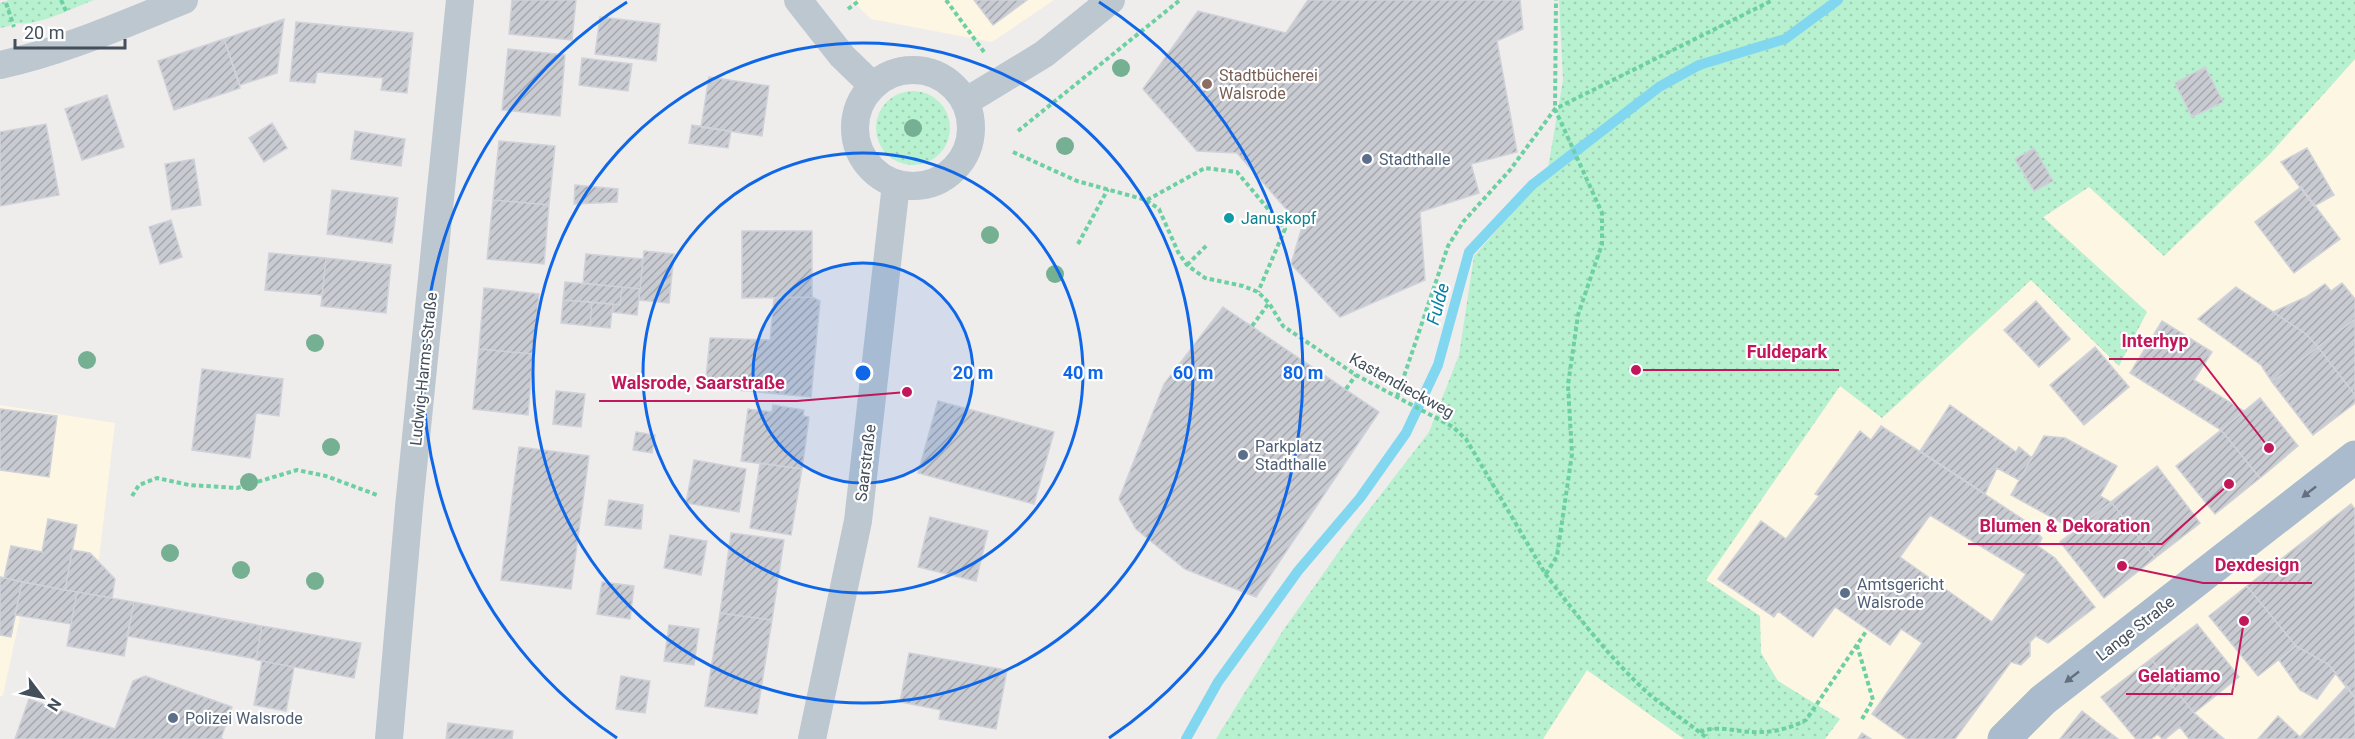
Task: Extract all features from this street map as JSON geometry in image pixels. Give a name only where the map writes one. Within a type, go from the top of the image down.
[{"type":"main road","name":"Lange Straße","points":[[2004,739],[2043,700],[2355,457]]},
{"type":"street","points":[[0,65],[26,60],[79,42],[184,0]]},
{"type":"street","name":"Ludwig-Harms-Straße","points":[[389,739],[409,507],[460,0]]},
{"type":"street","points":[[798,0],[842,56],[873,86]]},
{"type":"street","points":[[965,102],[1044,54],[1110,0]]},
{"type":"street","points":[[902,71],[926,71],[948,82],[965,102],[971,124],[971,136],[963,159],[946,177],[923,186],[911,187],[896,184],[877,175],[868,167],[854,133],[856,115],[863,98],[873,86],[890,74],[902,71]]},
{"type":"street","name":"Saarstraße","points":[[812,739],[858,520],[896,184]]},
{"type":"path","points":[[847,9],[860,0]]},
{"type":"path","points":[[945,0],[985,53]]},
{"type":"path","points":[[1018,131],[1180,0]]},
{"type":"path","points":[[1546,575],[1557,556],[1572,454],[1568,385],[1578,315],[1602,244],[1602,213],[1555,109],[1556,0]]},
{"type":"path","points":[[1397,397],[1448,246],[1463,222],[1510,170],[1555,109],[1773,0]]},
{"type":"path","points":[[6,3],[16,34]]},
{"type":"path","points":[[1013,152],[1077,181],[1146,200],[1159,209],[1178,252],[1187,265],[1207,245]]},
{"type":"path","points":[[1146,200],[1204,168],[1237,172],[1286,229],[1258,292]]},
{"type":"path","points":[[1078,244],[1108,189]]},
{"type":"path","name":"Kastendieckweg","points":[[1187,265],[1205,278],[1243,286],[1258,292],[1269,303],[1283,326],[1356,375],[1439,418],[1466,439],[1546,575],[1612,655],[1649,693],[1708,739]]},
{"type":"path","points":[[1252,326],[1269,303]]},
{"type":"path","points":[[1346,389],[1356,375]]},
{"type":"path","points":[[132,496],[139,485],[157,478],[189,485],[237,488],[297,470],[326,476],[409,507]]},
{"type":"path","points":[[1700,732],[1710,728],[1754,732],[1792,728],[1806,720],[1868,630]]},
{"type":"path","points":[[1857,645],[1873,700],[1862,719]]},
{"type":"shaded area","points":[[851,0],[1054,0],[992,42],[871,19]]},
{"type":"shaded area","points":[[2355,59],[2355,739],[1825,739],[1840,719],[1778,681],[1761,653],[1759,616],[1706,580],[1840,385],[1882,418],[2031,280],[2119,366],[2147,312],[2043,218],[2089,187],[2269,155]]},
{"type":"shaded area","points":[[0,405],[115,423],[99,559],[33,558],[3,695],[0,697]]},
{"type":"shaded area","points":[[1587,670],[1684,739],[1543,739]]},
{"type":"green space","points":[[9,0],[94,0],[43,20],[23,24],[13,23],[0,28],[0,3]]},
{"type":"green space","points":[[1559,0],[2355,0],[2355,59],[2269,155],[2164,256],[2089,187],[2043,217],[2147,312],[2119,366],[2031,280],[1882,418],[1840,386],[1706,580],[1760,616],[1761,653],[1778,681],[1840,719],[1825,739],[1684,739],[1587,670],[1543,739],[1216,739],[1282,632],[1362,519],[1429,432],[1459,355],[1474,256],[1547,174],[1563,80]]},
{"type":"green space","points":[[913,91],[927,94],[939,102],[947,114],[950,128],[947,142],[939,154],[927,162],[913,165],[899,162],[887,154],[879,142],[876,128],[879,114],[887,102],[899,94]]},
{"type":"building","points":[[512,0],[576,0],[572,40],[509,34]]},
{"type":"building","points":[[974,0],[1027,0],[993,25]]},
{"type":"building","name":"Stadthalle","points":[[1308,0],[1520,0],[1523,29],[1497,41],[1517,152],[1471,164],[1479,193],[1420,212],[1425,280],[1340,317],[1291,264],[1302,227],[1237,153],[1197,151],[1143,89],[1198,11],[1286,33]]},
{"type":"building","points":[[600,17],[660,24],[656,61],[595,54]]},
{"type":"building","points":[[284,19],[277,73],[240,85],[224,39]]},
{"type":"building","points":[[296,22],[413,33],[407,93],[381,90],[383,78],[317,72],[315,83],[290,81]]},
{"type":"building","points":[[224,39],[240,88],[174,110],[158,61]]},
{"type":"building","points":[[508,49],[565,55],[560,116],[502,110]]},
{"type":"building","points":[[582,58],[632,64],[628,91],[579,85]]},
{"type":"building","points":[[2205,67],[2223,102],[2192,117],[2175,83]]},
{"type":"building","points":[[709,77],[769,86],[762,136],[701,127]]},
{"type":"building","points":[[107,95],[124,147],[82,160],[65,109]]},
{"type":"building","points":[[272,123],[287,148],[264,162],[249,138]]},
{"type":"building","points":[[46,124],[59,195],[0,206],[0,132]]},
{"type":"building","points":[[692,125],[731,131],[728,148],[689,143]]},
{"type":"building","points":[[355,131],[405,139],[401,166],[351,159]]},
{"type":"building","points":[[499,141],[555,146],[549,205],[493,200]]},
{"type":"building","points":[[2034,148],[2053,181],[2034,191],[2015,159]]},
{"type":"building","points":[[2307,148],[2334,195],[2314,206],[2281,162]]},
{"type":"building","points":[[194,159],[201,205],[172,210],[165,164]]},
{"type":"building","points":[[575,185],[618,189],[617,202],[574,204]]},
{"type":"building","points":[[2301,187],[2340,239],[2294,273],[2255,222]]},
{"type":"building","points":[[332,190],[398,198],[392,243],[327,234]]},
{"type":"building","points":[[493,200],[549,205],[544,264],[487,259]]},
{"type":"building","points":[[171,220],[182,257],[160,264],[149,227]]},
{"type":"building","points":[[742,231],[812,231],[812,297],[742,298]]},
{"type":"building","points":[[644,251],[674,254],[669,303],[639,300]]},
{"type":"building","points":[[269,253],[326,258],[322,295],[265,290]]},
{"type":"building","points":[[586,254],[643,259],[640,289],[583,283]]},
{"type":"building","points":[[326,258],[391,265],[386,313],[321,306]]},
{"type":"building","points":[[565,282],[622,287],[620,305],[563,300]]},
{"type":"building","points":[[2342,283],[2355,299],[2355,319],[2318,347],[2306,334],[2273,312],[2306,297],[2325,284],[2331,291]]},
{"type":"building","points":[[622,287],[640,289],[637,315],[612,312],[613,304],[620,305]]},
{"type":"building","points":[[2236,287],[2306,334],[2318,347],[2272,382],[2261,365],[2198,319]]},
{"type":"building","points":[[484,288],[539,294],[533,354],[479,349]]},
{"type":"building","points":[[812,297],[820,301],[811,397],[705,387],[710,338],[770,340],[774,298]]},
{"type":"building","points":[[563,300],[592,302],[590,326],[561,323]]},
{"type":"building","points":[[2036,301],[2070,339],[2039,367],[2004,330]]},
{"type":"building","points":[[592,302],[613,304],[610,328],[590,326]]},
{"type":"building","name":"Parkplatz Stadthalle","points":[[1223,307],[1379,412],[1256,597],[1185,569],[1136,529],[1119,499],[1164,384]]},
{"type":"building","points":[[2355,319],[2355,395],[2318,347]]},
{"type":"building","points":[[2162,321],[2212,352],[2194,380],[2244,411],[2221,430],[2130,373]]},
{"type":"building","points":[[2095,347],[2129,387],[2084,425],[2050,385]]},
{"type":"building","points":[[2318,347],[2355,395],[2355,403],[2313,435],[2272,382]]},
{"type":"building","points":[[479,349],[533,354],[528,415],[473,409]]},
{"type":"building","points":[[202,369],[283,379],[279,416],[256,413],[250,458],[192,450]]},
{"type":"building","points":[[556,391],[585,394],[581,427],[553,424]]},
{"type":"building","points":[[2260,398],[2298,446],[2260,478],[2221,430]]},
{"type":"building","points":[[938,401],[1054,432],[1034,504],[918,473]]},
{"type":"building","points":[[773,405],[804,410],[803,416],[809,417],[802,469],[741,461],[748,409],[772,412]]},
{"type":"building","points":[[1950,405],[2016,452],[2019,447],[2032,458],[2019,480],[1997,468],[1985,494],[1920,451]]},
{"type":"building","points":[[0,409],[57,416],[49,477],[0,470]]},
{"type":"building","name":"Amtsgericht Walsrode","points":[[1881,426],[2030,524],[2042,538],[2038,546],[2055,558],[2095,607],[2048,643],[2036,636],[2030,642],[2030,656],[2021,665],[2011,662],[1955,739],[1907,739],[1872,714],[1922,643],[1901,629],[1890,645],[1835,607],[1813,637],[1778,611],[1774,617],[1718,579],[1761,521],[1786,539],[1819,496],[1815,494],[1860,431],[1871,440]],"holes":[[[1930,515],[2026,574],[1992,622],[1900,557]]]},
{"type":"building","points":[[2221,430],[2260,478],[2215,514],[2176,466]]},
{"type":"building","points":[[636,432],[655,435],[652,453],[633,450]]},
{"type":"building","points":[[2044,436],[2065,438],[2117,466],[2100,496],[2111,502],[2075,530],[2011,495]]},
{"type":"building","points":[[519,447],[589,456],[571,589],[501,580]]},
{"type":"building","points":[[694,460],[746,469],[739,512],[686,503]]},
{"type":"building","points":[[760,463],[802,469],[791,535],[750,528]]},
{"type":"building","points":[[2157,466],[2200,523],[2155,558],[2111,502]]},
{"type":"building","points":[[609,500],[643,505],[641,529],[605,525]]},
{"type":"building","points":[[2111,502],[2155,558],[2104,598],[2060,542]]},
{"type":"building","points":[[2351,504],[2355,509],[2355,698],[2328,664],[2296,646],[2247,586]]},
{"type":"building","points":[[930,517],[988,531],[976,581],[918,567]]},
{"type":"building","points":[[48,519],[77,525],[65,590],[4,578],[11,546],[42,552]]},
{"type":"building","points":[[731,533],[784,540],[772,620],[720,613]]},
{"type":"building","points":[[670,535],[707,541],[701,575],[664,568]]},
{"type":"building","points":[[72,550],[90,553],[115,579],[112,598],[65,590]]},
{"type":"building","points":[[0,577],[22,582],[11,637],[0,635]]},
{"type":"building","points":[[22,582],[77,592],[71,624],[15,615]]},
{"type":"building","points":[[602,582],[634,586],[630,619],[597,614]]},
{"type":"building","points":[[2247,586],[2296,646],[2258,676],[2209,616]]},
{"type":"building","points":[[77,592],[134,602],[124,656],[67,646]]},
{"type":"building","points":[[134,602],[262,626],[256,659],[127,636]]},
{"type":"building","points":[[720,613],[772,620],[757,714],[705,706]]},
{"type":"building","points":[[2197,624],[2239,677],[2194,713],[2151,659]]},
{"type":"building","points":[[669,625],[699,629],[694,665],[664,661]]},
{"type":"building","points":[[262,626],[361,643],[354,678],[256,660]]},
{"type":"building","points":[[2296,646],[2328,664],[2336,673],[2317,699],[2300,690],[2279,660]]},
{"type":"building","points":[[909,653],[1007,670],[996,729],[939,719],[941,710],[900,702]]},
{"type":"building","points":[[2151,659],[2194,713],[2224,739],[2189,739],[2180,727],[2165,739],[2158,734],[2151,739],[2136,739],[2101,697]]},
{"type":"building","points":[[262,661],[294,667],[286,711],[254,705]]},
{"type":"building","name":"Polizei Walsrode","points":[[145,676],[232,707],[221,738],[223,739],[15,739],[29,699],[115,729],[133,681]]},
{"type":"building","points":[[621,676],[650,681],[645,713],[616,709]]},
{"type":"building","points":[[2347,686],[2355,698],[2355,739],[2302,739],[2300,737]]},
{"type":"building","points":[[2082,711],[2118,739],[2060,739]]},
{"type":"building","points":[[2278,716],[2300,737],[2302,739],[2258,739]]},
{"type":"building","points":[[448,723],[513,731],[512,739],[446,739]]},
{"type":"building","points":[[1862,733],[1871,739],[1858,739]]},
{"type":"waterway","name":"Fulde","points":[[1186,739],[1218,682],[1298,571],[1360,498],[1406,433],[1438,365],[1469,252],[1532,185],[1659,87],[1699,65],[1785,39],[1838,0]]},
{"type":"place","name":"Stadtbücherei Walsrode","points":[[1207,84]]},
{"type":"place","name":"Stadthalle","points":[[1367,159]]},
{"type":"place","name":"Januskopf","points":[[1229,218]]},
{"type":"place","name":"Fuldepark","points":[[1636,370]]},
{"type":"place","name":"Walsrode, Saarstraße","points":[[907,392]]},
{"type":"place","name":"Interhyp","points":[[2269,448]]},
{"type":"place","name":"Parkplatz Stadthalle","points":[[1243,455]]},
{"type":"place","name":"Blumen & Dekoration","points":[[2229,484]]},
{"type":"place","name":"Dexdesign","points":[[2122,566]]},
{"type":"place","name":"Amtsgericht Walsrode","points":[[1845,593]]},
{"type":"place","name":"Gelatiamo","points":[[2244,621]]},
{"type":"place","name":"Polizei Walsrode","points":[[173,718]]}]
